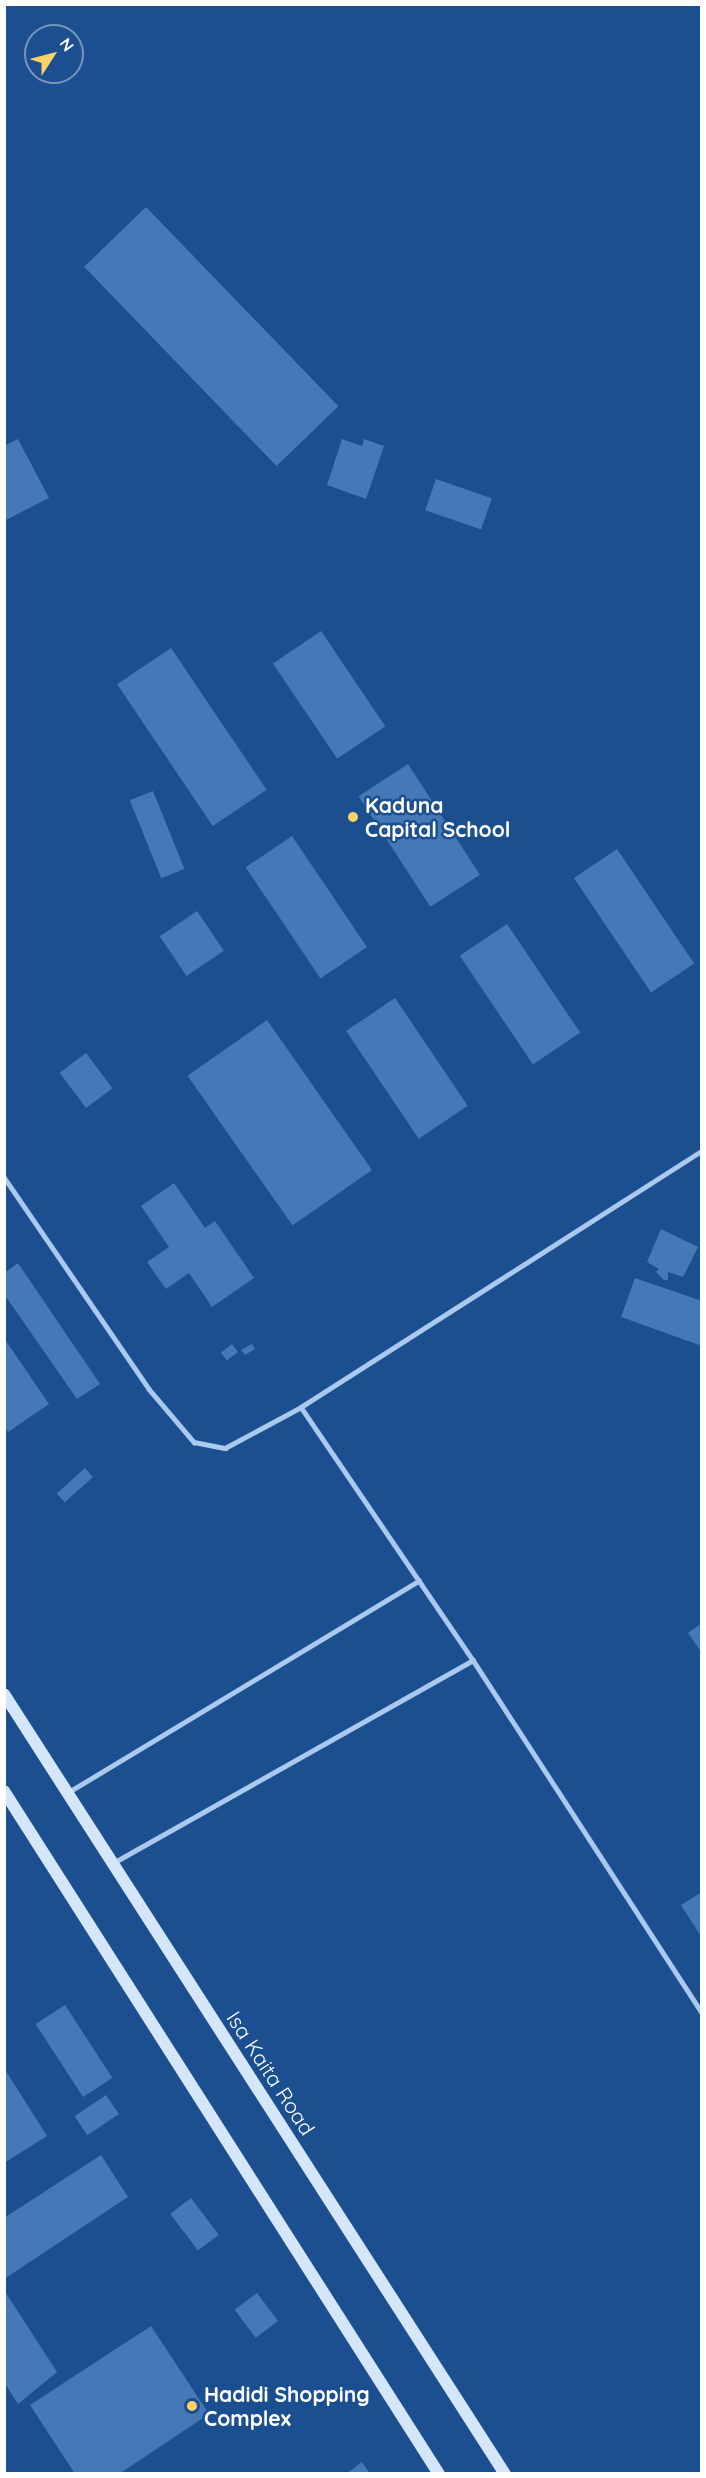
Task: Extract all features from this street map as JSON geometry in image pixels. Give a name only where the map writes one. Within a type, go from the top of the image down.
[{"type":"main road","name":"Isa Kaita Road","points":[[4,1694],[505,2474]]},
{"type":"main road","points":[[4,1791],[439,2474]]},
{"type":"lane","points":[[4,1177],[149,1389],[194,1442],[225,1448],[301,1407],[702,1151]]},
{"type":"lane","points":[[301,1407],[473,1660],[702,2012]]},
{"type":"lane","points":[[68,1793],[419,1581]]},
{"type":"lane","points":[[113,1863],[473,1660]]},
{"type":"building","points":[[146,207],[338,406],[277,466],[84,267]]},
{"type":"building","points":[[18,439],[49,498],[4,521],[4,446]]},
{"type":"building","points":[[342,439],[362,446],[364,439],[384,446],[366,499],[327,485]]},
{"type":"building","points":[[436,479],[492,498],[481,529],[425,510]]},
{"type":"building","points":[[321,631],[385,726],[337,759],[273,663]]},
{"type":"building","points":[[171,648],[267,790],[213,826],[117,684]]},
{"type":"building","points":[[408,764],[480,875],[430,907],[359,796]]},
{"type":"building","points":[[153,791],[184,869],[161,878],[130,800]]},
{"type":"building","points":[[292,836],[367,947],[321,978],[246,867]]},
{"type":"building","points":[[617,849],[694,963],[651,992],[574,878]]},
{"type":"building","points":[[197,911],[224,951],[187,976],[160,936]]},
{"type":"building","points":[[507,924],[580,1033],[533,1064],[460,956]]},
{"type":"building","points":[[395,998],[468,1106],[419,1139],[346,1031]]},
{"type":"building","points":[[267,1020],[372,1170],[293,1226],[188,1076]]},
{"type":"building","points":[[86,1053],[112,1088],[86,1108],[60,1073]]},
{"type":"building","points":[[174,1183],[205,1228],[215,1221],[254,1278],[212,1307],[189,1273],[166,1289],[147,1262],[169,1247],[141,1206]]},
{"type":"building","points":[[661,1229],[698,1247],[683,1277],[668,1272],[668,1280],[664,1280],[656,1272],[659,1269],[647,1262]]},
{"type":"building","points":[[18,1263],[100,1384],[77,1399],[4,1294],[4,1273]]},
{"type":"building","points":[[635,1278],[702,1301],[702,1346],[621,1317]]},
{"type":"building","points":[[4,1338],[49,1404],[8,1432],[4,1426]]},
{"type":"building","points":[[232,1344],[238,1352],[227,1360],[221,1352]]},
{"type":"building","points":[[252,1344],[255,1349],[245,1355],[241,1350]]},
{"type":"building","points":[[85,1468],[93,1477],[65,1502],[57,1493]]},
{"type":"building","points":[[702,1623],[702,1653],[688,1633]]},
{"type":"building","points":[[702,1892],[702,1938],[681,1905]]},
{"type":"building","points":[[65,2005],[112,2078],[83,2097],[36,2024]]},
{"type":"building","points":[[4,2068],[47,2136],[4,2163]]},
{"type":"building","points":[[106,2095],[119,2114],[87,2135],[74,2116]]},
{"type":"building","points":[[101,2155],[128,2197],[4,2279],[4,2218]]},
{"type":"building","points":[[191,2198],[219,2235],[198,2250],[170,2214]]},
{"type":"building","points":[[4,2290],[57,2372],[18,2404],[4,2382]]},
{"type":"building","points":[[257,2293],[278,2321],[256,2338],[235,2310]]},
{"type":"building","points":[[151,2326],[209,2414],[119,2474],[75,2474],[30,2405]]},
{"type":"building","points":[[362,2462],[370,2474],[346,2474]]},
{"type":"place","name":"Kaduna Capital School","points":[[353,817]]},
{"type":"place","name":"Hadidi Shopping Complex","points":[[192,2406]]}]
